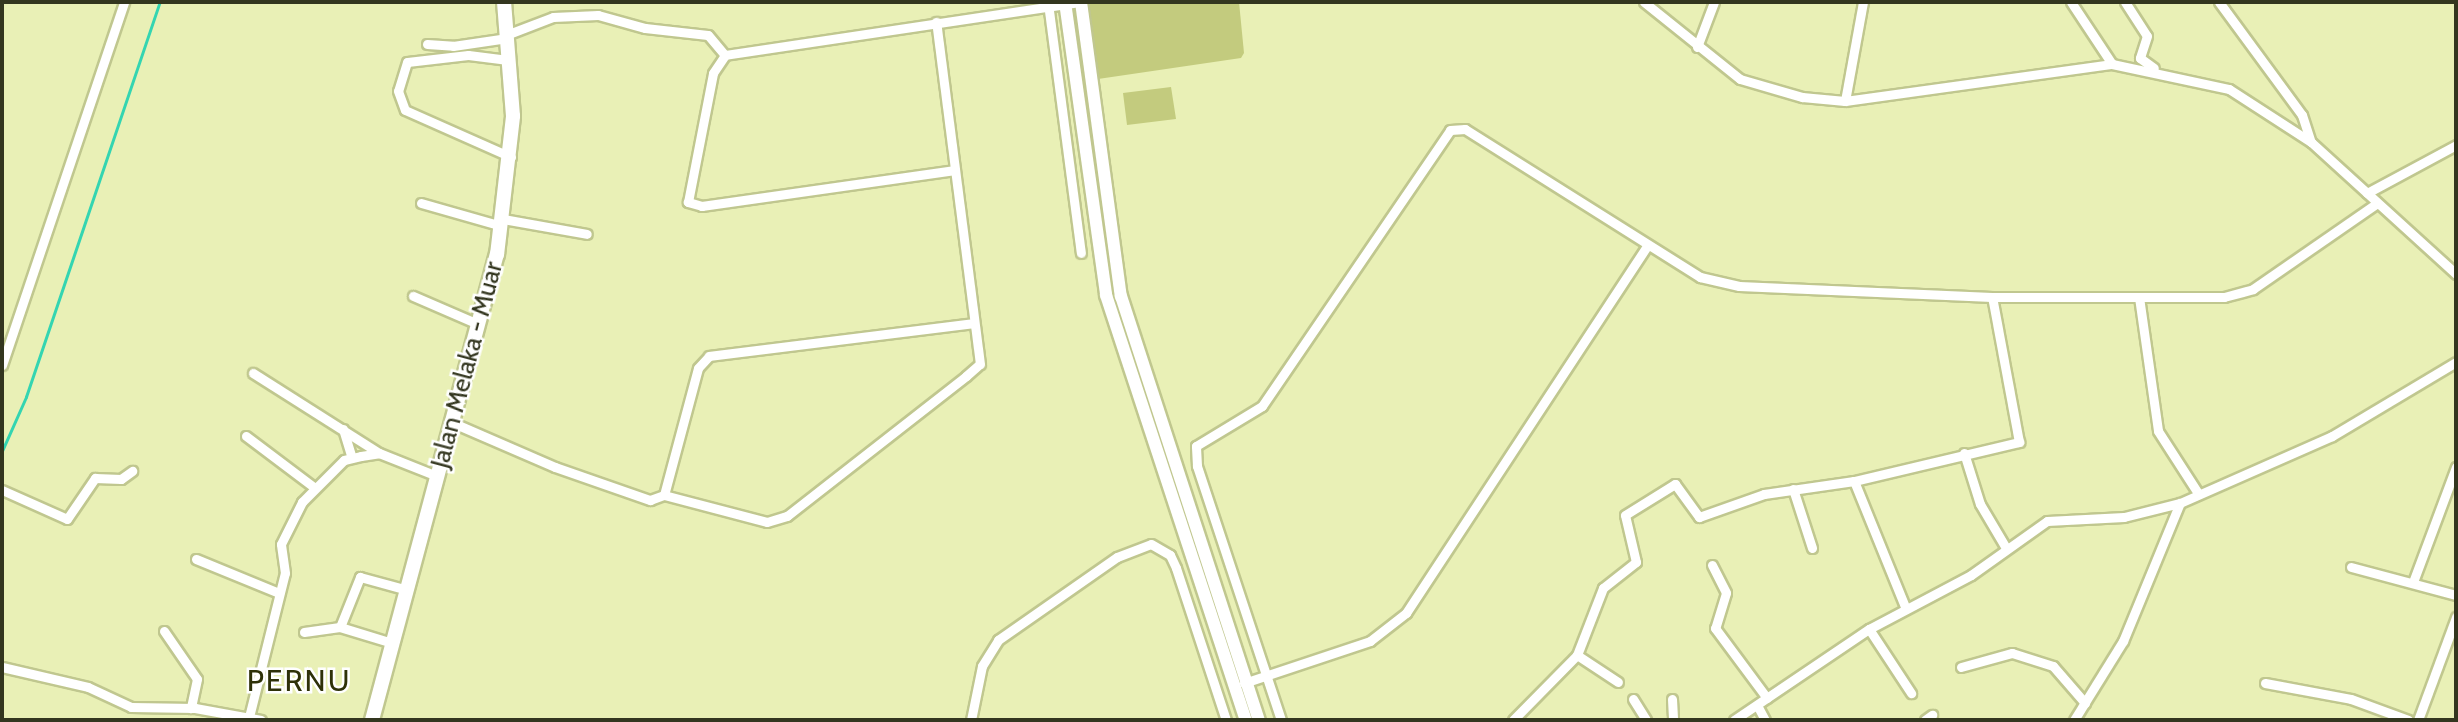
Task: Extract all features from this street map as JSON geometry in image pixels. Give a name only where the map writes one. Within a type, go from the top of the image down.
[{"type":"main road","name":"Jalan Melaka - Muar","points":[[372,720],[389,642],[437,475],[503,223],[511,157],[504,2]]},
{"type":"street","points":[[2,365],[124,2]]},
{"type":"street","points":[[955,170],[702,206],[688,202],[713,73],[725,55],[1048,4],[1081,2],[1121,296],[1241,685],[1245,720]]},
{"type":"street","points":[[1644,2],[1697,47],[1755,86],[1845,101],[2112,64],[2158,71],[2229,89],[2311,142],[2456,274]]},
{"type":"street","points":[[1697,47],[1714,2]]},
{"type":"street","points":[[1845,101],[1863,2]]},
{"type":"street","points":[[2071,2],[2112,64]]},
{"type":"street","points":[[2125,2],[2147,36],[2140,58],[2158,71]]},
{"type":"street","points":[[2218,2],[2302,115],[2311,142]]},
{"type":"street","points":[[1065,3],[1106,295],[1241,685],[1259,720]]},
{"type":"street","points":[[1048,4],[1081,253]]},
{"type":"street","points":[[426,44],[453,46],[507,36],[553,17],[598,15],[645,28],[708,36],[725,55]]},
{"type":"street","points":[[451,422],[590,479],[650,499],[664,495],[754,521],[787,516],[979,364],[936,22]]},
{"type":"street","points":[[508,60],[468,55],[407,62],[398,91],[405,110],[511,157]]},
{"type":"street","points":[[1280,720],[1197,466],[1196,446],[1262,406],[1441,137],[1465,129],[1647,246],[1717,284],[1992,297],[2139,297],[2245,292],[2377,203]]},
{"type":"street","points":[[2367,193],[2456,145]]},
{"type":"street","points":[[421,203],[503,223],[587,234]]},
{"type":"street","points":[[1241,685],[1370,641],[1406,613],[1647,246]]},
{"type":"street","points":[[413,296],[478,324]]},
{"type":"street","points":[[1513,720],[1577,655],[1603,588],[1638,558],[1624,525],[1625,515],[1675,484],[1699,517],[1733,502],[1793,489],[1854,481],[2021,439],[1992,297]]},
{"type":"street","points":[[2139,297],[2158,431],[2198,493]]},
{"type":"street","points":[[664,495],[698,368],[709,356],[974,323]]},
{"type":"street","points":[[1734,720],[1870,629],[1971,575],[2047,521],[2124,517],[2180,503],[2332,436],[2456,362]]},
{"type":"street","points":[[253,373],[379,453],[437,475]]},
{"type":"street","points":[[342,429],[352,458]]},
{"type":"street","points":[[246,436],[315,488]]},
{"type":"street","points":[[249,717],[285,573],[281,544],[315,488],[352,458],[379,453]]},
{"type":"street","points":[[1964,453],[1980,504],[2006,548]]},
{"type":"street","points":[[2413,582],[2456,467]]},
{"type":"street","points":[[2,490],[67,519],[95,478],[121,479],[132,471]]},
{"type":"street","points":[[1854,481],[1906,609]]},
{"type":"street","points":[[1793,489],[1812,548]]},
{"type":"street","points":[[2074,720],[2123,641],[2180,503]]},
{"type":"street","points":[[971,720],[982,666],[998,640],[1117,557],[1151,544],[1170,555],[1176,568],[1226,720]]},
{"type":"street","points":[[196,559],[279,593]]},
{"type":"street","points":[[1712,565],[1727,593],[1715,628],[1767,698]]},
{"type":"street","points":[[2351,567],[2456,595]]},
{"type":"street","points":[[340,627],[360,577],[404,589]]},
{"type":"street","points":[[2418,720],[2456,617]]},
{"type":"street","points":[[304,632],[340,627],[389,642]]},
{"type":"street","points":[[1870,629],[1911,693]]},
{"type":"street","points":[[164,631],[197,679],[191,708]]},
{"type":"street","points":[[1961,667],[2012,653],[2053,666],[2085,703]]},
{"type":"street","points":[[1577,655],[1618,682]]},
{"type":"street","points":[[2,667],[88,687],[131,707],[191,708],[261,720]]},
{"type":"street","points":[[2265,682],[2351,699],[2408,720]]},
{"type":"street","points":[[1633,699],[1646,720]]},
{"type":"street","points":[[1672,699],[1673,720]]},
{"type":"street","points":[[1757,705],[1765,720]]},
{"type":"green space","points":[[1089,2],[1239,2],[1244,53],[1241,58],[1098,79]]},
{"type":"green space","points":[[1171,87],[1176,119],[1127,125],[1123,93]]},
{"type":"waterway","points":[[2,451],[26,397],[160,2]]},
{"type":"district","name":"PERNU","points":[[299,681]]}]
